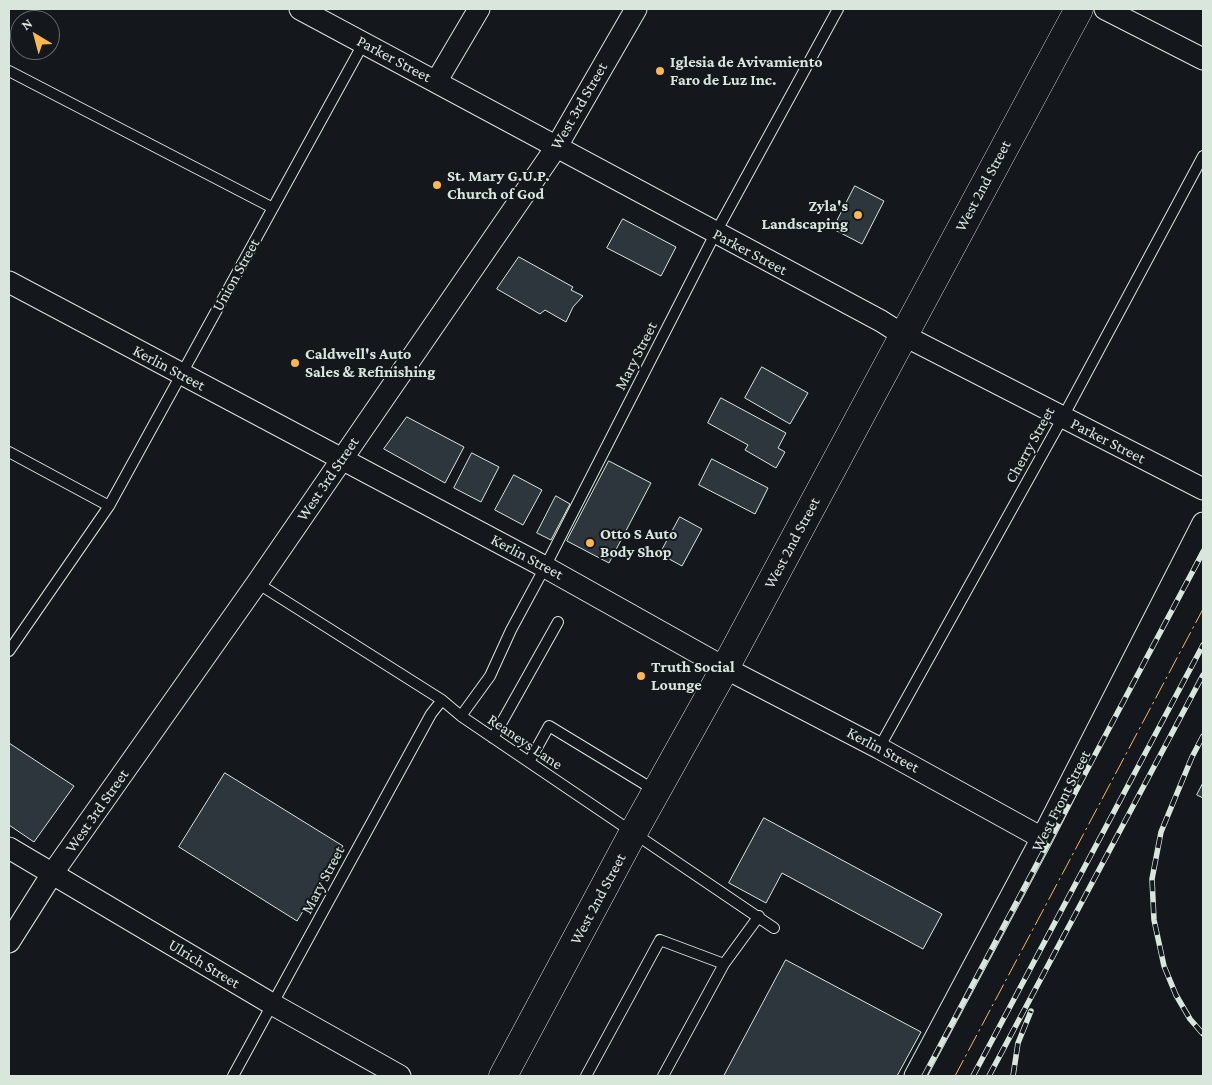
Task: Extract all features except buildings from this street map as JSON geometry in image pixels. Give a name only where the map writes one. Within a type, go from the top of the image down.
[{"type":"main road","name":"West 2nd Street","points":[[503,1076],[633,833],[725,668],[1078,9]]},
{"type":"street","name":"Parker Street","points":[[300,9],[557,146],[715,234],[881,321],[903,335],[1203,490]]},
{"type":"street","points":[[436,82],[479,9]]},
{"type":"street","name":"West 3rd Street","points":[[9,942],[52,874],[257,583],[340,459],[557,146],[636,9]]},
{"type":"street","points":[[1105,9],[1203,59]]},
{"type":"street","name":"Kerlin Street","points":[[9,282],[181,375],[546,567],[725,668],[879,748],[1042,838]]},
{"type":"street","name":"West Front Street","points":[[915,1076],[1042,838],[1203,523]]},
{"type":"street","name":"Ulrich Street","points":[[9,848],[272,1004],[400,1076]]},
{"type":"lane","name":"Mary Street","points":[[461,716],[490,676],[511,630],[546,567],[715,234],[838,9]]},
{"type":"lane","name":"Union Street","points":[[9,651],[109,506],[363,44]]},
{"type":"lane","points":[[9,71],[273,208]]},
{"type":"lane","name":"Cherry Street","points":[[879,748],[1063,417],[1203,156]]},
{"type":"lane","points":[[9,452],[109,506]]},
{"type":"lane","name":"Reaneys Lane","points":[[257,583],[442,700],[493,738],[759,916],[774,928]]},
{"type":"lane","points":[[493,738],[558,622]]},
{"type":"lane","name":"Mary Street","points":[[233,1076],[430,714],[442,700]]},
{"type":"lane","points":[[529,762],[549,726],[656,792]]},
{"type":"lane","points":[[663,1076],[724,964],[759,916]]},
{"type":"lane","points":[[586,1076],[660,940],[724,964]]},
{"type":"railway","points":[[924,1076],[1203,552]]},
{"type":"railway","points":[[973,1076],[1203,645]]},
{"type":"railway","points":[[989,1076],[1203,675]]},
{"type":"railway","points":[[1203,736],[1192,757],[1161,832],[1152,879],[1154,920],[1164,966],[1176,995],[1190,1019],[1203,1034]]},
{"type":"railway","points":[[1013,1076],[1018,1043],[1031,1011]]},
{"type":"power","points":[[955,1076],[1203,609]]},
{"type":"place","name":"Iglesia de Avivamiento Faro de Luz Inc.","points":[[660,71]]},
{"type":"place","name":"St. Mary G.U.P. Church of God","points":[[437,185]]},
{"type":"place","name":"Zyla's Landscaping","points":[[858,215]]},
{"type":"place","name":"Caldwell's Auto Sales & Refinishing","points":[[295,363]]},
{"type":"place","name":"Otto S Auto Body Shop","points":[[590,543]]},
{"type":"place","name":"Truth Social Lounge","points":[[641,676]]}]
